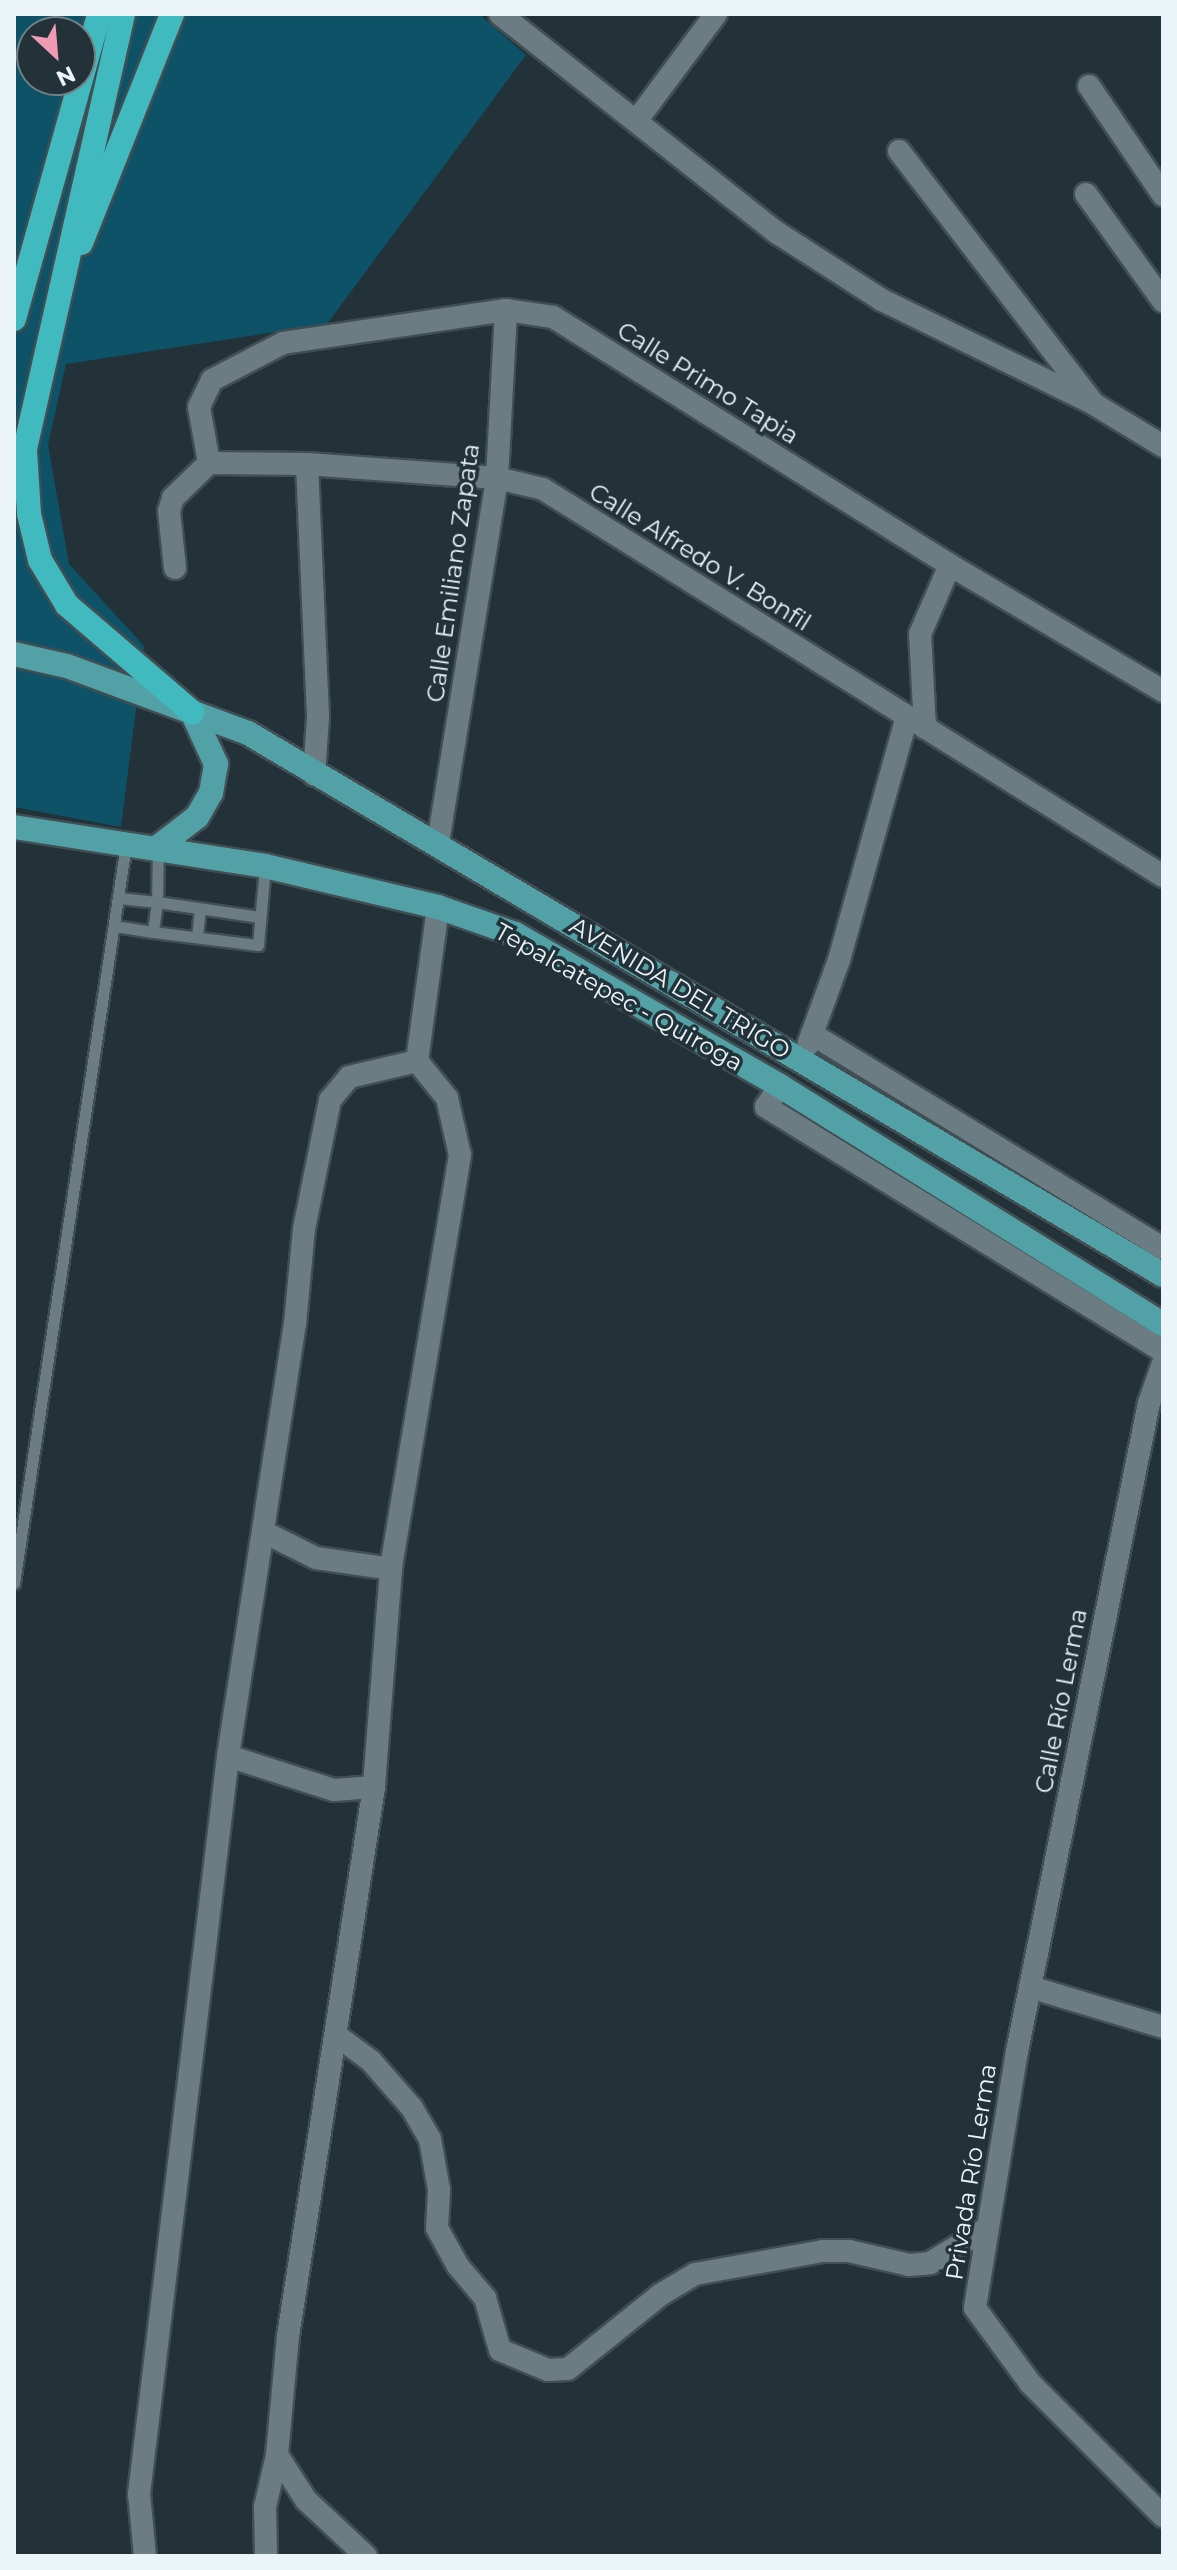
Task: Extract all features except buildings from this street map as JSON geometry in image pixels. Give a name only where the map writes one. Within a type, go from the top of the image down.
[{"type":"highway","points":[[14,319],[99,14]]},
{"type":"highway","points":[[123,14],[49,327],[25,450],[29,514],[40,560],[67,605],[192,712]]},
{"type":"highway","points":[[49,327],[172,14]]},
{"type":"main road","name":"AVENIDA DEL TRIGO","points":[[14,654],[67,666],[248,733],[314,775],[438,843],[1163,1275]]},
{"type":"main road","points":[[158,847],[197,817],[211,793],[216,764],[192,712]]},
{"type":"main road","name":"Tepalcatepec - Quiroga","points":[[14,827],[265,866],[438,907],[515,934],[780,1086],[1163,1324]]},
{"type":"main road","points":[[515,934],[533,900]]},
{"type":"street","points":[[500,14],[779,234],[882,300],[1094,404],[1163,446]]},
{"type":"street","points":[[637,120],[716,14]]},
{"type":"street","points":[[1089,86],[1163,195]]},
{"type":"street","points":[[899,151],[1094,404]]},
{"type":"street","points":[[1086,194],[1163,301]]},
{"type":"street","name":"Calle Primo Tapia","points":[[209,463],[199,407],[212,380],[283,343],[506,310],[553,317],[950,565],[1163,691]]},
{"type":"street","name":"Calle Emiliano Zapata","points":[[438,843],[497,478],[506,310]]},
{"type":"street","points":[[175,568],[169,511],[173,498],[209,463]]},
{"type":"street","name":"Calle Alfredo V. Bonfil","points":[[209,463],[307,464],[497,478],[543,489],[1163,876]]},
{"type":"street","points":[[307,464],[318,717],[314,775]]},
{"type":"street","points":[[803,1060],[916,723],[920,634],[950,565]]},
{"type":"street","points":[[266,2556],[265,2507],[277,2455],[288,2336],[374,1787],[391,1569],[460,1155],[447,1098],[417,1061],[438,907]]},
{"type":"street","points":[[812,1034],[1163,1248]]},
{"type":"street","points":[[145,2556],[139,2494],[228,1756],[264,1532],[304,1229],[330,1100],[349,1077],[417,1061]]},
{"type":"street","points":[[780,1086],[766,1107],[1163,1351]]},
{"type":"street","name":"Calle Río Lerma","points":[[1017,2051],[1149,1403],[1163,1363]]},
{"type":"street","points":[[264,1532],[316,1558],[391,1569]]},
{"type":"street","points":[[228,1756],[334,1790],[374,1787]]},
{"type":"street","points":[[1030,1987],[1163,2027]]},
{"type":"street","points":[[336,2035],[371,2061],[412,2108],[430,2139],[439,2190],[437,2228],[485,2298],[500,2350],[548,2370],[568,2369],[660,2295],[695,2274],[823,2251],[849,2251],[909,2265],[930,2263],[986,2229]]},
{"type":"street","name":"Privada Río Lerma","points":[[1017,2051],[975,2308],[1030,2383],[1163,2516]]},
{"type":"street","points":[[277,2455],[306,2500],[366,2556]]},
{"type":"lane","points":[[14,1583],[126,844]]},
{"type":"lane","points":[[153,932],[158,847]]},
{"type":"lane","points":[[115,926],[258,945],[265,866]]},
{"type":"lane","points":[[119,898],[260,917]]},
{"type":"lane","points":[[197,937],[200,909]]},
{"type":"shaded area","points":[[14,14],[479,14],[526,55],[327,324],[66,364],[48,445],[69,564],[144,646],[121,827],[14,807]]}]
